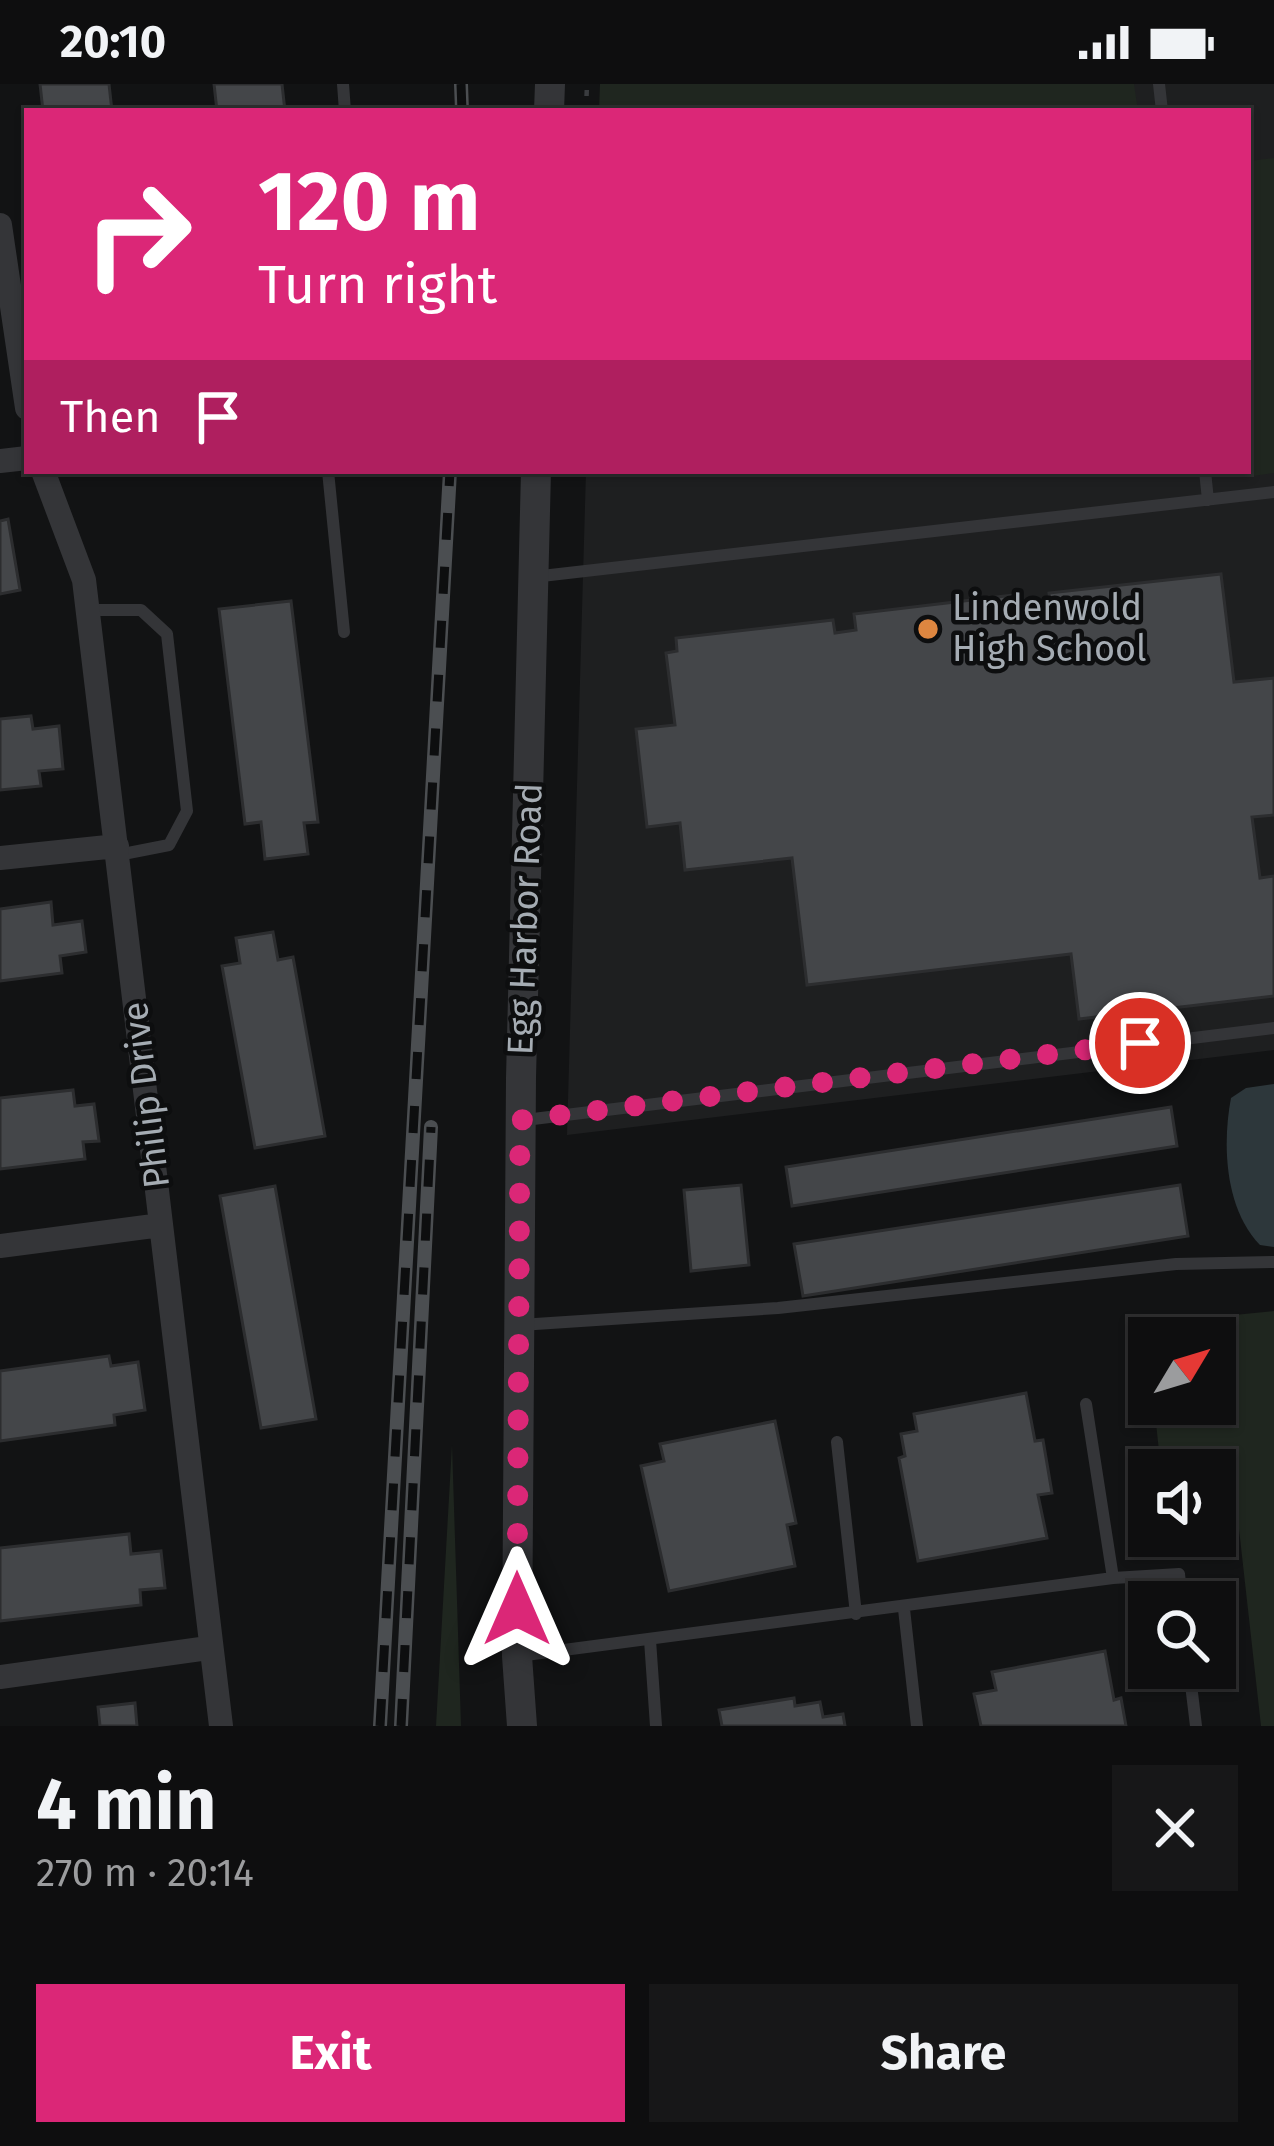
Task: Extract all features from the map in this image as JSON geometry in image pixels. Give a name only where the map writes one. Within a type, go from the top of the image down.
[{"type":"street","points":[[0,225],[24,388]]},
{"type":"street","name":"Philip Drive","points":[[44,474],[84,580],[208,1648],[221,1726]]},
{"type":"street","name":"Egg Harbor Road","points":[[522,1726],[517,1656],[520,1120],[536,474]]},
{"type":"street","points":[[0,858],[118,850]]},
{"type":"street","points":[[0,1246],[161,1225]]},
{"type":"street","points":[[0,1677],[208,1648]]},
{"type":"lane","points":[[328,474],[344,632]]},
{"type":"lane","points":[[1204,474],[1208,500]]},
{"type":"lane","points":[[532,577],[1274,492]]},
{"type":"lane","points":[[88,610],[141,610],[167,634],[187,811],[169,845],[118,850]]},
{"type":"lane","points":[[520,1120],[1274,1028]]},
{"type":"lane","points":[[519,1325],[778,1308],[1176,1264],[1274,1262]]},
{"type":"lane","points":[[1086,1404],[1113,1578]]},
{"type":"lane","points":[[837,1442],[856,1614]]},
{"type":"lane","points":[[517,1656],[904,1609],[1113,1578],[1179,1574],[1180,1581]]},
{"type":"lane","points":[[904,1609],[917,1726]]},
{"type":"lane","points":[[650,1640],[656,1726]]},
{"type":"lane","points":[[1192,1689],[1196,1726]]},
{"type":"shaded area","points":[[600,84],[1134,84],[1138,108],[599,108]]},
{"type":"shaded area","name":"Lindenwold High School","points":[[1019,84],[1274,84],[1274,1050],[567,1135],[586,474],[1251,474],[1251,108],[1022,108]]},
{"type":"shaded area","points":[[1274,158],[1274,473],[1246,477],[1243,474],[1251,474],[1251,161]]},
{"type":"shaded area","points":[[1274,1084],[1274,1247],[1260,1245],[1239,1213],[1229,1176],[1227,1136],[1231,1098],[1246,1088]]},
{"type":"shaded area","points":[[1274,1311],[1274,1726],[1261,1726],[1236,1528],[1236,1449],[1159,1449],[1156,1425],[1236,1425],[1236,1317],[1214,1317]]},
{"type":"shaded area","points":[[452,1445],[461,1726],[436,1726]]},
{"type":"building","points":[[40,84],[109,84],[112,108],[43,108]]},
{"type":"building","points":[[214,84],[282,84],[285,108],[217,108]]},
{"type":"building","points":[[8,519],[20,590],[0,594],[0,521]]},
{"type":"building","points":[[1221,574],[1234,682],[1274,678],[1274,815],[1252,817],[1260,878],[1274,876],[1274,996],[1079,1019],[1071,954],[807,985],[792,858],[685,870],[680,823],[647,827],[636,729],[675,725],[666,653],[677,651],[676,638],[833,620],[835,633],[856,630],[854,614],[1014,595],[1017,617],[1051,614],[1049,593]]},
{"type":"building","points":[[291,601],[318,822],[304,823],[308,854],[265,859],[261,822],[245,824],[219,609]]},
{"type":"building","points":[[31,716],[33,729],[59,726],[63,769],[39,771],[41,786],[0,790],[0,719]]},
{"type":"building","points":[[51,902],[53,925],[82,921],[86,952],[60,956],[62,973],[0,981],[0,909]]},
{"type":"building","points":[[273,932],[278,960],[293,957],[325,1136],[255,1148],[222,966],[240,963],[236,938]]},
{"type":"building","points":[[73,1090],[75,1106],[94,1104],[99,1141],[83,1142],[85,1159],[0,1169],[0,1098]]},
{"type":"building","points":[[1171,1107],[1177,1146],[792,1206],[786,1167]]},
{"type":"building","points":[[741,1185],[749,1265],[691,1271],[684,1190]]},
{"type":"building","points":[[1180,1185],[1188,1236],[803,1296],[794,1244]]},
{"type":"building","points":[[275,1186],[316,1419],[261,1428],[220,1196]]},
{"type":"building","points":[[109,1356],[111,1366],[138,1362],[145,1410],[114,1415],[115,1425],[0,1441],[0,1371]]},
{"type":"building","points":[[1026,1393],[1035,1441],[1043,1440],[1052,1493],[1038,1495],[1047,1538],[918,1561],[899,1458],[905,1456],[901,1434],[917,1431],[914,1414]]},
{"type":"building","points":[[775,1421],[796,1523],[787,1525],[795,1566],[669,1591],[641,1466],[664,1461],[660,1444]]},
{"type":"building","points":[[129,1534],[131,1554],[161,1551],[165,1588],[140,1590],[141,1605],[0,1621],[0,1548]]},
{"type":"building","points":[[1105,1651],[1114,1700],[1121,1698],[1126,1726],[981,1726],[974,1694],[996,1690],[992,1672]]},
{"type":"building","points":[[794,1698],[795,1706],[820,1702],[823,1717],[843,1714],[845,1726],[722,1726],[719,1710]]},
{"type":"building","points":[[135,1703],[137,1726],[100,1726],[98,1707]]},
{"type":"railway","points":[[461,84],[462,108]]},
{"type":"railway","points":[[380,1726],[450,474]]},
{"type":"railway","points":[[401,1726],[431,1127]]},
{"type":"place","name":"Lindenwold High School","points":[[928,629]]},
{"type":"route","points":[[517,1609],[520,1120],[1140,1043]]}]
